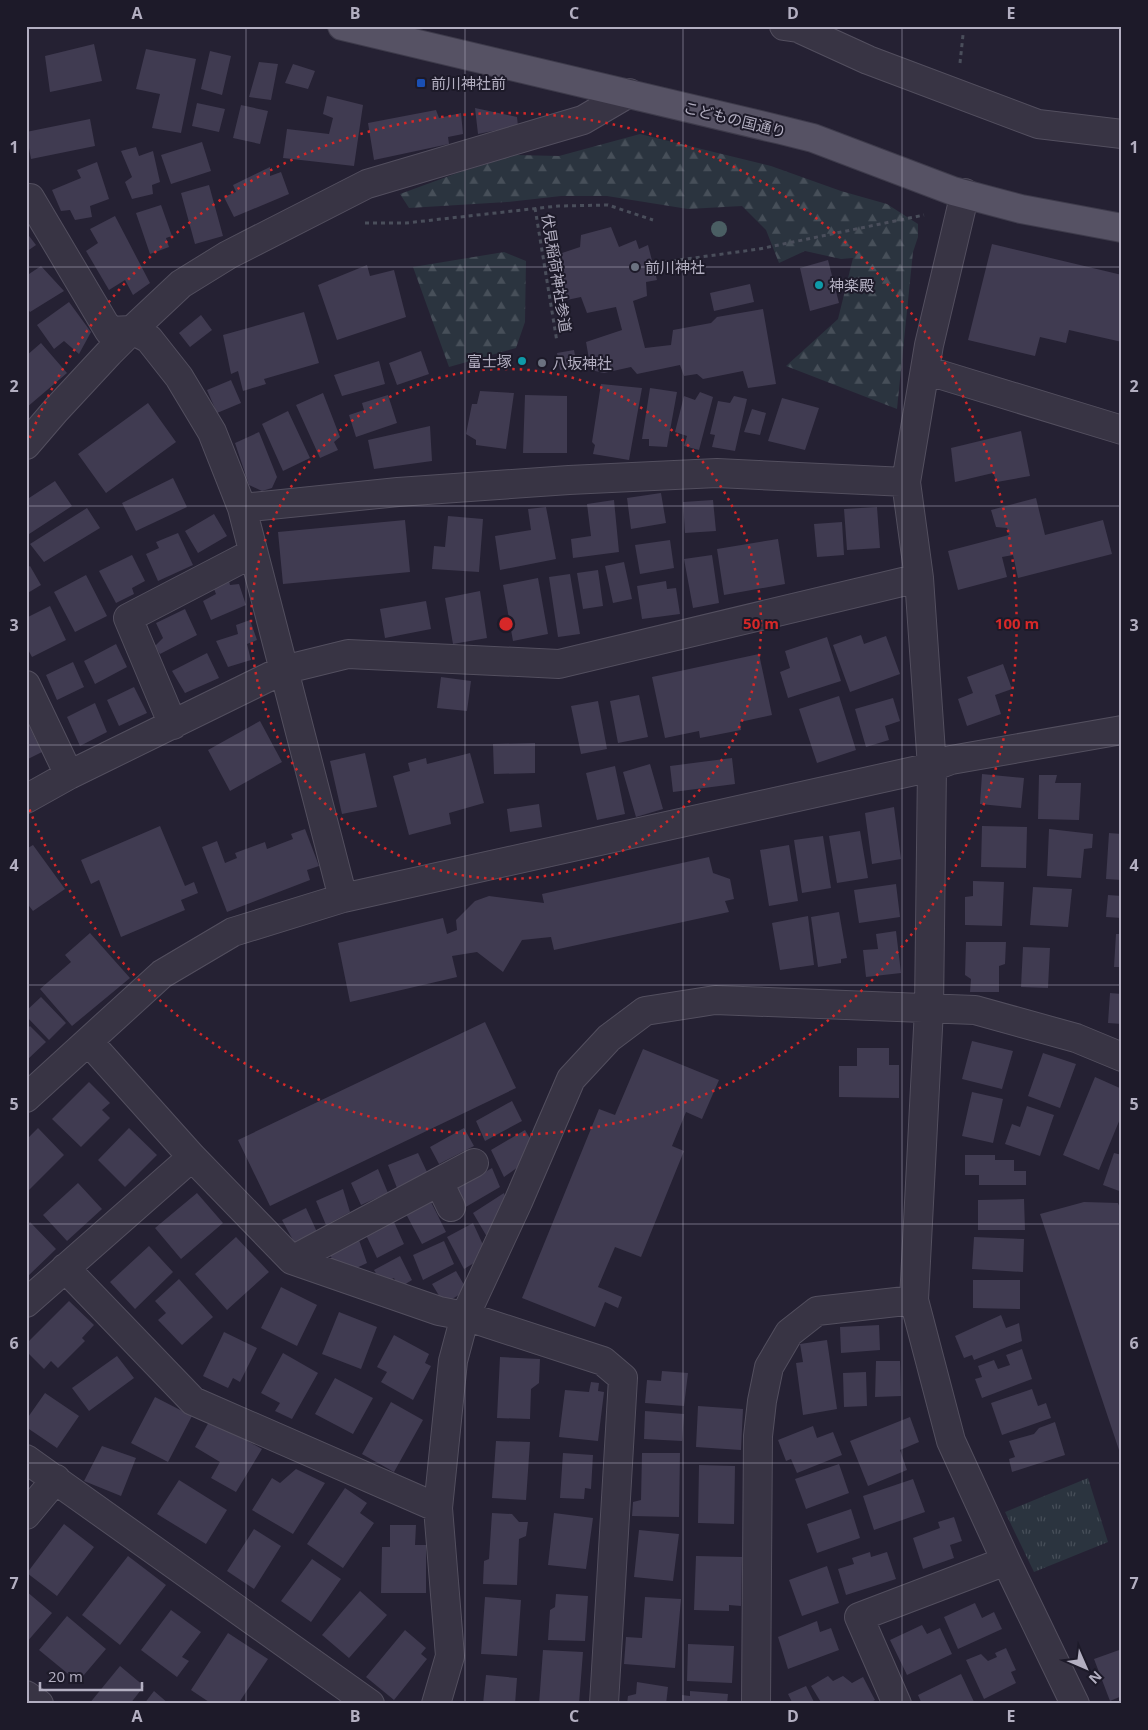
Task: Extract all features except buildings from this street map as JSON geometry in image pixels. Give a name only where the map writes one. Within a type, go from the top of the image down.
[{"type":"main road","name":"こどもの国通り","points":[[342,26],[813,138],[953,191],[1021,209],[1122,228]]},
{"type":"street","points":[[784,26],[798,28],[868,60],[1038,124],[1122,134]]},
{"type":"street","points":[[26,445],[62,403],[132,330],[181,284],[228,255],[366,184],[583,120],[629,93]]},
{"type":"street","points":[[965,193],[929,345],[906,482],[919,578],[932,767],[929,1009],[914,1300],[951,1441],[1075,1704]]},
{"type":"street","points":[[27,196],[109,332],[132,330],[149,339],[179,377],[212,432],[242,508],[344,898]]},
{"type":"street","points":[[925,370],[1122,430]]},
{"type":"street","points":[[242,508],[398,492],[707,473],[906,482]]},
{"type":"street","points":[[172,725],[128,618],[253,553]]},
{"type":"street","points":[[26,799],[284,670],[348,654],[559,664],[919,578]]},
{"type":"street","points":[[26,685],[69,776]]},
{"type":"street","points":[[26,1098],[162,974],[233,932],[344,898],[932,767],[951,760],[1122,730]]},
{"type":"street","points":[[436,1704],[450,1656],[438,1508],[453,1362],[466,1316],[571,1079],[610,1038],[645,1011],[715,1000],[975,1010],[1076,1038],[1122,1057]]},
{"type":"street","points":[[89,1042],[192,1157],[292,1260],[440,1312],[466,1316],[603,1361],[623,1378],[604,1704]]},
{"type":"street","points":[[26,1303],[192,1157]]},
{"type":"street","points":[[292,1260],[474,1163]]},
{"type":"street","points":[[439,1182],[451,1207]]},
{"type":"street","points":[[65,1268],[193,1401],[438,1508]]},
{"type":"street","points":[[756,1704],[758,1436],[762,1401],[769,1367],[789,1333],[817,1311],[914,1300]]},
{"type":"street","points":[[26,1459],[370,1704]]},
{"type":"street","points":[[26,1515],[56,1479]]},
{"type":"street","points":[[897,1704],[859,1618],[1006,1561]]},
{"type":"street","points":[[26,1695],[39,1704]]},
{"type":"path","points":[[323,206],[347,222],[396,223],[536,208],[608,205],[653,220]]},
{"type":"path","name":"伏見稲荷神社参道","points":[[536,208],[557,342]]},
{"type":"path","points":[[664,262],[759,249],[929,214]]},
{"type":"green space","points":[[640,134],[771,166],[841,191],[887,204],[918,224],[918,237],[913,252],[897,409],[786,366],[838,319],[853,258],[841,259],[805,251],[779,263],[766,230],[742,206],[688,209],[607,196],[561,196],[507,202],[409,208],[400,194],[457,173],[516,155],[559,156]]},
{"type":"green space","points":[[504,252],[526,261],[525,322],[516,348],[449,367],[413,267]]},
{"type":"green space","points":[[1088,1478],[1108,1542],[1034,1572],[1005,1512]]},
{"type":"place","name":"前川神社前","points":[[421,83]]},
{"type":"place","name":"前川神社","points":[[635,267]]},
{"type":"place","name":"神楽殿","points":[[819,285]]},
{"type":"place","name":"富士塚","points":[[522,361]]},
{"type":"place","name":"八坂神社","points":[[542,363]]}]
